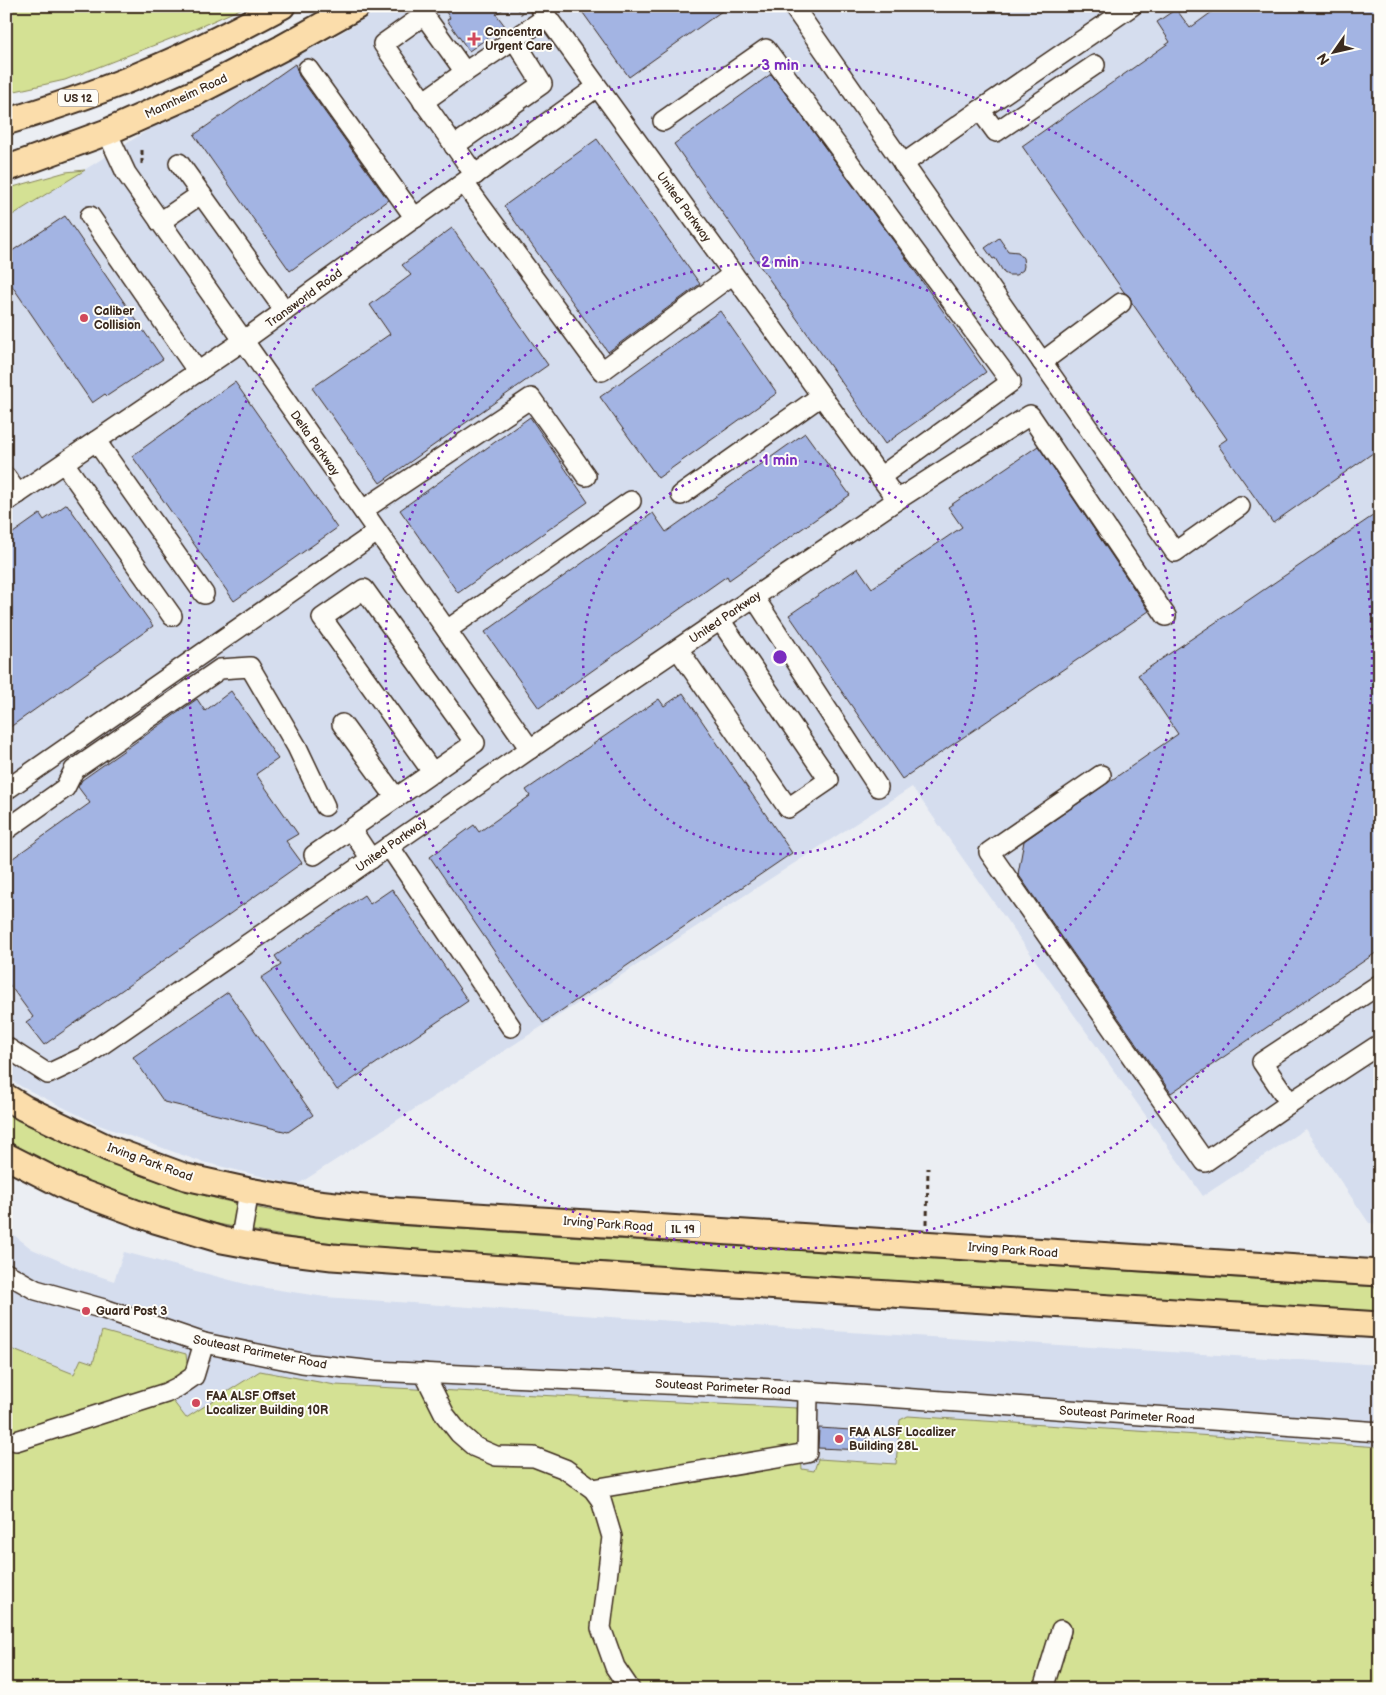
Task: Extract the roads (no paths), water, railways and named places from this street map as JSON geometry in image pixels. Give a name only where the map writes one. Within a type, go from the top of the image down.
[{"type":"main road","name":"US 12","points":[[6,122],[56,107],[149,72],[217,40],[282,6]]},
{"type":"main road","name":"Mannheim Road","points":[[6,169],[107,132],[232,75],[357,6]]},
{"type":"main road","name":"Irving Park Road","points":[[6,1098],[110,1148],[186,1177],[317,1203],[382,1210],[1380,1273]]},
{"type":"main road","points":[[6,1156],[69,1188],[155,1220],[222,1240],[276,1250],[342,1258],[566,1274],[1380,1325]]},
{"type":"street","points":[[793,6],[1175,552],[1240,506]]},
{"type":"street","points":[[903,164],[1127,8]]},
{"type":"street","points":[[465,72],[424,15],[383,44],[454,146],[469,179],[602,371],[733,274]]},
{"type":"street","points":[[423,102],[514,39],[539,17]]},
{"type":"street","name":"United Parkway","points":[[6,1047],[48,1074],[84,1057],[530,749],[897,500],[597,87],[539,17]]},
{"type":"street","points":[[454,146],[542,84],[514,39]]},
{"type":"street","points":[[663,121],[766,49],[1011,382],[880,477]]},
{"type":"street","points":[[980,110],[996,132],[1095,65]]},
{"type":"street","points":[[308,69],[416,218]]},
{"type":"street","name":"Transworld Road","points":[[12,498],[244,341],[597,87]]},
{"type":"street","name":"Delta Parkway","points":[[107,132],[126,173],[530,749]]},
{"type":"street","points":[[179,163],[285,312]]},
{"type":"street","points":[[160,222],[201,194]]},
{"type":"street","points":[[90,216],[198,372]]},
{"type":"street","points":[[1042,362],[1121,303]]},
{"type":"street","points":[[681,495],[821,396]]},
{"type":"street","points":[[362,510],[531,398],[586,476]]},
{"type":"street","points":[[897,500],[1030,415],[1166,616]]},
{"type":"street","points":[[96,441],[204,594]]},
{"type":"street","points":[[64,463],[172,616]]},
{"type":"street","points":[[6,477],[12,498]]},
{"type":"street","points":[[447,630],[631,501]]},
{"type":"street","points":[[6,790],[377,532]]},
{"type":"street","points":[[314,855],[475,743],[364,590],[322,618],[433,772]]},
{"type":"street","points":[[754,597],[878,787]]},
{"type":"street","points":[[678,649],[788,808],[829,780],[720,620]]},
{"type":"street","points":[[6,830],[65,788],[74,770],[220,669],[250,667],[297,747],[325,806]]},
{"type":"street","points":[[342,724],[396,798]]},
{"type":"street","points":[[1101,775],[989,852],[1205,1162],[1380,1044]]},
{"type":"street","points":[[351,829],[371,859]]},
{"type":"street","points":[[389,846],[511,1028]]},
{"type":"street","points":[[1290,1103],[1262,1062],[1380,984]]},
{"type":"street","points":[[240,1243],[249,1191]]},
{"type":"street","name":"Souteast Parimeter Road","points":[[6,1273],[36,1290],[74,1300],[204,1343],[302,1363],[374,1371],[808,1392],[1380,1432]]},
{"type":"street","points":[[16,1441],[166,1393],[178,1387],[194,1376],[204,1343]]},
{"type":"street","points":[[424,1373],[445,1415],[459,1433],[475,1447],[496,1456],[534,1457],[565,1469],[593,1490],[601,1500],[612,1537],[601,1628],[615,1667],[630,1689]]},
{"type":"street","points":[[593,1490],[807,1453],[808,1392]]},
{"type":"street","points":[[1043,1689],[1060,1630]]},
{"type":"place","name":"Concentra Urgent Care","points":[[474,39]]},
{"type":"place","name":"Caliber Collision","points":[[84,318]]},
{"type":"place","name":"Guard Post 3","points":[[86,1311]]},
{"type":"place","name":"FAA ALSF Offset Localizer Building 10R","points":[[196,1403]]},
{"type":"place","name":"FAA ALSF Localizer Building 28L","points":[[839,1439]]}]
